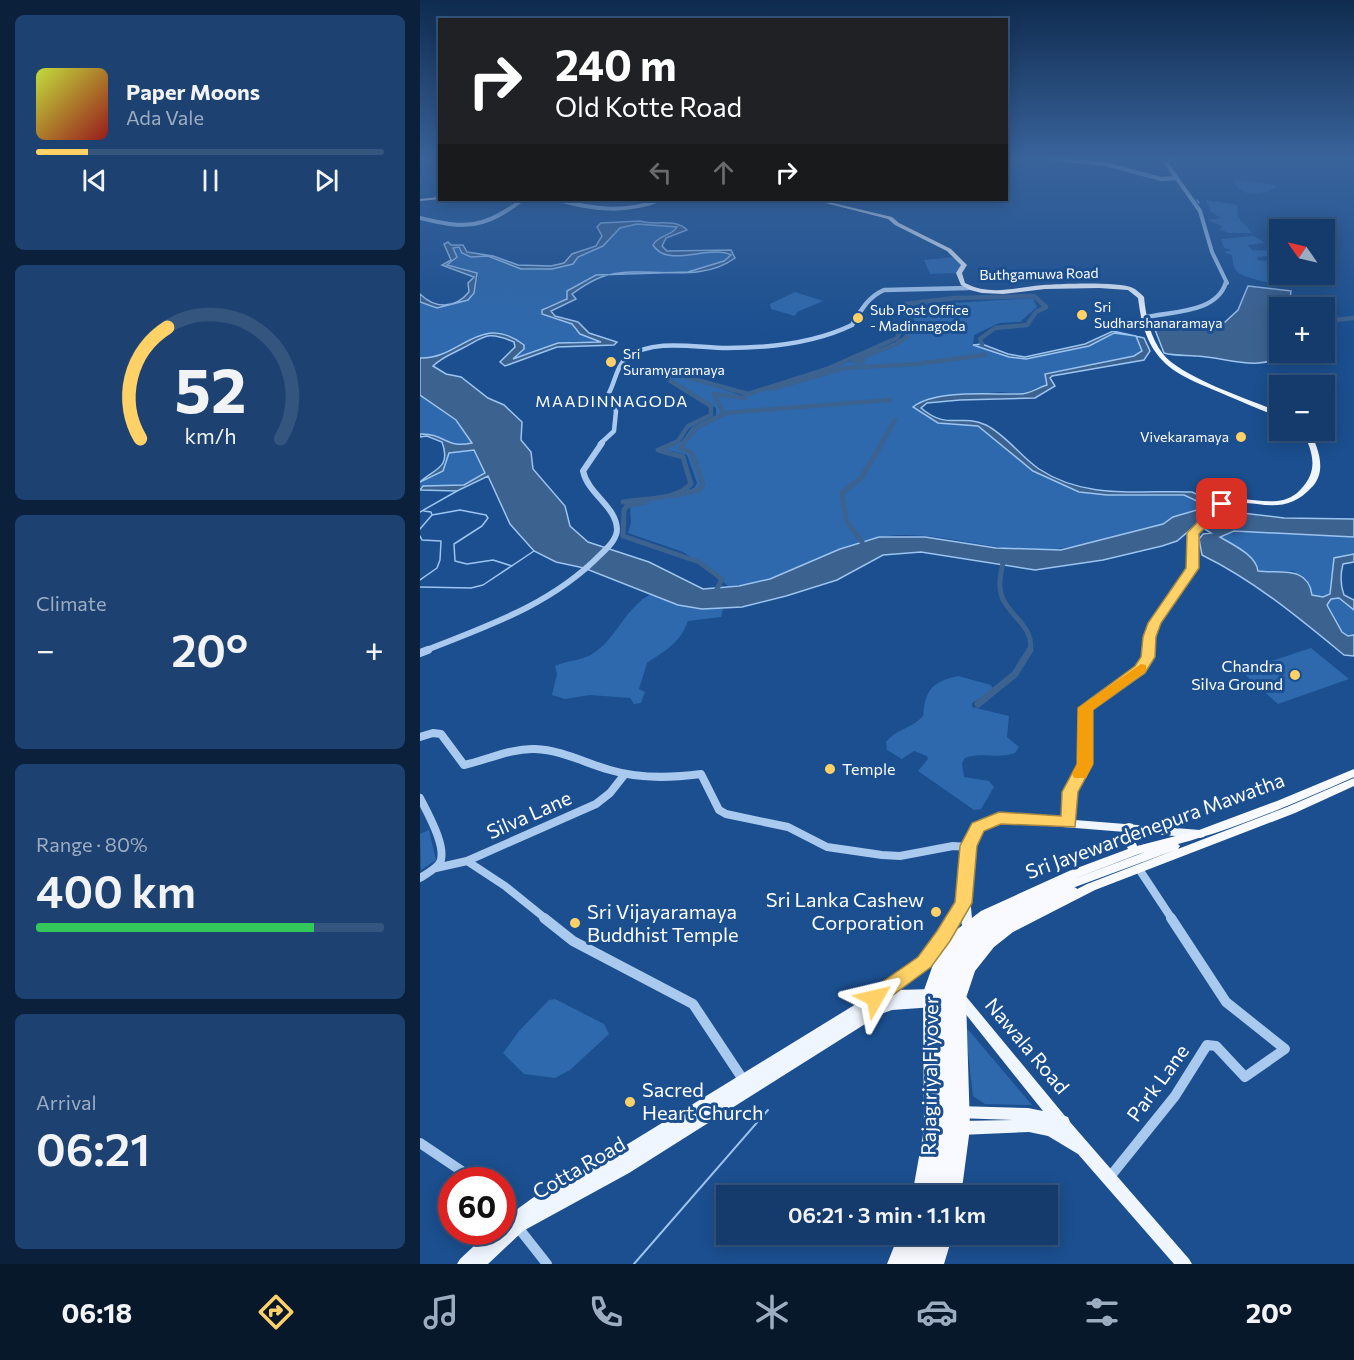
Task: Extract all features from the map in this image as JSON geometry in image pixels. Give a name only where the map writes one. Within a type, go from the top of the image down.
[{"type":"highway","name":"Sri Jayewardenepura Mawatha","points":[[923,1185],[931,1129],[928,998],[939,963],[963,930],[1011,900],[1134,851],[1201,834],[1354,773]]},
{"type":"highway","name":"Sri Jayewardenepura Mawatha","points":[[955,1185],[963,1128],[960,998],[970,969],[990,944],[1009,929],[1091,887],[1352,785]]},
{"type":"highway","points":[[1129,827],[1127,835],[1134,851]]},
{"type":"highway","name":"Rajagiriya Flyover","points":[[932,1185],[941,1122],[938,999],[945,971],[957,951],[980,926],[1008,910],[1201,834]]},
{"type":"highway","name":"Rajagiriya Flyover","points":[[946,1185],[953,1125],[949,1003],[957,973],[970,952],[985,936],[1010,919],[1158,856],[1220,836]]},
{"type":"highway","points":[[927,1185],[934,1173],[940,1171],[949,1177],[949,1185]]},
{"type":"highway","points":[[895,1264],[903,1245]]},
{"type":"highway","points":[[910,1264],[916,1245]]},
{"type":"highway","points":[[924,1264],[930,1245]]},
{"type":"highway","points":[[936,1264],[942,1245]]},
{"type":"main road","name":"Buthgamuwa Road","points":[[886,217],[949,250],[964,265],[959,273],[960,279],[968,288],[991,292],[1049,287],[1130,289],[1141,297],[1148,334],[1171,365],[1269,410]]},
{"type":"main road","points":[[1069,823],[1070,792],[1085,764],[1085,708],[1132,677],[1148,657],[1149,637],[1155,623],[1192,568],[1193,533],[1222,504],[1235,500],[1278,504],[1293,501],[1302,495],[1315,477],[1316,468],[1310,441]]},
{"type":"main road","points":[[876,1002],[963,930],[963,903],[969,846],[974,831],[993,819],[1129,827],[1201,834]]},
{"type":"main road","points":[[1151,829],[1163,837],[1160,844]]},
{"type":"main road","points":[[924,962],[963,903]]},
{"type":"main road","name":"Cotta Road","points":[[516,1223],[624,1168],[747,1084],[876,1002],[892,1005],[928,998],[960,998]]},
{"type":"main road","name":"Nawala Road","points":[[960,998],[1086,1153],[1184,1264]]},
{"type":"main road","name":"Nawala Road","points":[[931,1112],[1028,1114],[1063,1122]]},
{"type":"main road","name":"Nawala Road","points":[[931,1129],[1029,1126],[1051,1130],[1086,1153]]},
{"type":"main road","name":"Cotta Road","points":[[465,1264],[488,1245]]},
{"type":"main road","name":"Cotta Road","points":[[477,1264],[493,1245]]},
{"type":"street","points":[[420,218],[454,226],[482,226],[496,217]]},
{"type":"street","points":[[1143,316],[1207,305],[1222,293],[1227,283],[1212,252],[1202,217]]},
{"type":"street","points":[[420,653],[528,610],[569,586],[587,571],[612,541],[617,529],[608,507],[585,481],[583,471],[597,448],[616,427],[616,411],[609,393],[621,364],[628,356],[661,348],[740,348],[821,336],[850,326],[863,306],[879,292],[968,288]]},
{"type":"street","points":[[420,737],[433,733],[441,734],[464,765],[512,751],[532,749],[563,752],[624,774],[660,777],[701,774],[719,810],[726,814],[788,827],[827,847],[900,856],[952,846],[969,846]]},
{"type":"street","name":"Silva Lane","points":[[420,878],[436,868],[467,861],[596,804],[610,793],[624,774]]},
{"type":"street","points":[[420,798],[431,820],[441,853],[441,860],[436,868]]},
{"type":"street","points":[[467,861],[505,886],[573,941],[693,1004],[747,1084]]},
{"type":"street","name":"Park Lane","points":[[1109,1178],[1175,1096],[1207,1045],[1216,1046],[1245,1077],[1285,1049],[1226,1002],[1139,869]]},
{"type":"street","points":[[420,1143],[456,1167]]},
{"type":"street","points":[[516,1234],[546,1264]]},
{"type":"shaded area","points":[[1219,217],[1238,217],[1252,233],[1229,233],[1219,229],[1223,227],[1209,220],[1221,218]]},
{"type":"shaded area","points":[[640,221],[678,224],[687,230],[666,238],[662,246],[667,251],[731,250],[735,258],[705,271],[690,273],[667,273],[688,272],[724,261],[731,255],[712,252],[668,255],[660,252],[653,245],[677,227],[637,224],[620,228],[603,246],[578,257],[573,264],[552,269],[521,269],[488,256],[471,257],[462,253],[459,247],[453,248],[457,257],[447,265],[477,273],[474,293],[468,300],[437,308],[420,302],[420,294],[438,304],[451,304],[458,302],[469,292],[468,283],[474,277],[442,265],[451,260],[444,244],[448,242],[451,245],[463,245],[467,252],[493,256],[518,265],[551,266],[564,263],[572,254],[596,246],[602,236],[597,227],[601,223]]},
{"type":"shaded area","points":[[640,224],[678,227],[673,232],[656,239],[665,254],[715,252],[731,255],[724,261],[689,272],[610,273],[567,291],[567,299],[545,307],[542,314],[572,324],[575,330],[602,342],[573,341],[513,359],[524,350],[518,340],[483,334],[433,359],[420,358],[420,302],[437,308],[468,300],[474,293],[478,277],[463,269],[446,265],[454,262],[452,248],[459,247],[471,257],[488,256],[521,269],[551,269],[575,262],[577,257],[605,244],[620,228]]},
{"type":"shaded area","points":[[1254,236],[1265,243],[1248,245],[1252,250],[1269,251],[1269,256],[1258,257],[1257,260],[1269,261],[1269,282],[1239,273],[1234,267],[1232,255],[1223,252],[1233,250],[1224,248],[1221,239]]},
{"type":"shaded area","points":[[955,257],[963,265],[958,273],[930,274],[924,260]]},
{"type":"shaded area","points":[[640,272],[667,273],[611,275]]},
{"type":"shaded area","points":[[596,275],[611,275],[598,278],[585,285],[572,294],[576,299],[551,311],[555,316],[578,322],[589,333],[617,342],[614,345],[557,347],[505,366],[500,362],[515,347],[514,342],[497,336],[486,336],[443,358],[433,366],[446,374],[461,377],[488,398],[504,405],[522,422],[521,440],[531,452],[533,469],[565,506],[570,526],[588,542],[649,562],[703,589],[739,586],[770,579],[840,549],[879,537],[925,537],[996,548],[1061,550],[1163,524],[1173,517],[1197,510],[1197,501],[1184,495],[1107,495],[1079,492],[1033,471],[978,426],[938,423],[913,407],[923,401],[949,395],[1027,393],[1047,385],[1045,374],[1134,356],[1142,351],[1136,336],[1144,338],[1150,351],[1144,360],[1052,376],[1050,378],[1055,386],[1035,398],[960,400],[927,403],[921,408],[939,419],[977,422],[986,425],[1000,434],[1039,469],[1057,479],[1075,485],[1113,491],[1192,492],[1205,498],[1204,512],[1219,519],[1242,513],[1284,518],[1354,519],[1354,537],[1234,531],[1220,537],[1249,555],[1258,571],[1299,575],[1309,585],[1312,595],[1323,597],[1330,594],[1334,558],[1354,554],[1354,562],[1343,564],[1341,580],[1344,595],[1354,600],[1354,610],[1339,598],[1331,599],[1327,605],[1342,632],[1348,636],[1354,635],[1354,656],[1344,655],[1258,588],[1202,555],[1199,539],[1203,534],[1211,533],[1197,524],[1177,541],[1162,546],[1103,560],[1035,570],[921,552],[883,555],[837,580],[786,596],[742,607],[702,609],[678,605],[584,568],[556,562],[534,551],[510,524],[488,476],[457,491],[420,490],[423,486],[464,485],[485,473],[474,450],[449,453],[443,471],[420,482],[440,467],[445,458],[442,442],[427,436],[420,437],[420,434],[435,436],[450,443],[472,443],[456,420],[420,395],[420,358],[434,357],[482,335],[495,333],[509,336],[524,345],[524,349],[513,359],[558,343],[601,342],[580,334],[572,324],[542,314],[542,310],[567,299],[567,291]]},
{"type":"shaded area","points":[[1248,286],[1291,291],[1290,297],[1269,297],[1269,361],[1243,363],[1164,353],[1154,327],[1188,322],[1212,325],[1225,322],[1238,310]]},
{"type":"shaded area","points":[[795,292],[823,301],[797,312],[795,316],[771,309],[770,304]]},
{"type":"shaded area","points":[[1033,298],[1037,307],[1020,322],[999,323],[974,335],[973,345],[1009,357],[1026,359],[1089,346],[1114,333],[1136,336],[1143,351],[1134,356],[1053,372],[1047,385],[1020,394],[1001,392],[937,397],[913,407],[938,423],[978,426],[1033,471],[1079,492],[1107,495],[1191,496],[1197,501],[1197,510],[1174,517],[1163,524],[1112,538],[1077,546],[1043,550],[1007,548],[915,535],[879,537],[841,548],[767,579],[728,586],[704,565],[683,552],[628,533],[631,522],[630,508],[694,488],[697,483],[687,455],[664,449],[682,441],[692,427],[716,415],[716,408],[670,378],[678,375],[743,396],[812,376],[898,343],[915,323],[913,317],[902,306]]},
{"type":"shaded area","points":[[1113,331],[1134,336],[1114,333],[1089,346],[1026,359],[1009,357],[973,345],[982,344],[1008,354],[1025,357],[1085,344]]},
{"type":"shaded area","points":[[420,395],[456,421],[473,443],[454,445],[436,435],[420,434]]},
{"type":"shaded area","points":[[474,450],[485,473],[464,485],[420,487],[420,482],[443,471],[449,453]]},
{"type":"shaded area","points":[[1234,531],[1354,537],[1354,554],[1334,559],[1330,594],[1323,597],[1312,595],[1294,571],[1258,571],[1220,537]]},
{"type":"shaded area","points":[[651,594],[678,605],[723,609],[721,617],[688,621],[677,640],[647,663],[639,689],[645,692],[641,703],[634,704],[630,698],[590,695],[565,699],[552,695],[557,674],[555,666],[586,657],[603,646],[635,606]]},
{"type":"shaded area","points":[[1339,598],[1354,610],[1354,635],[1348,636],[1342,632],[1326,605],[1331,599]]},
{"type":"shaded area","name":"Chandra Silva Ground","points":[[1311,648],[1349,679],[1278,704],[1241,671]]},
{"type":"shaded area","points":[[958,676],[991,685],[994,690],[972,703],[972,707],[1009,716],[1007,737],[1019,747],[1015,753],[1009,755],[965,758],[962,763],[964,777],[989,781],[994,787],[981,809],[974,810],[918,771],[928,759],[927,756],[914,751],[902,759],[887,750],[886,742],[890,738],[923,716],[931,689],[940,682]]},
{"type":"shaded area","points":[[429,830],[436,860],[421,870],[420,834]]},
{"type":"shaded area","points":[[555,999],[604,1024],[609,1034],[570,1070],[555,1078],[524,1074],[503,1053],[519,1031],[549,1000]]},
{"type":"shaded area","points":[[965,1026],[1032,1105],[985,1104],[973,1096]]},
{"type":"waterway","points":[[671,444],[678,441],[688,426],[711,415],[711,406],[666,378],[675,375],[686,377],[748,394],[827,369],[897,338],[903,325],[910,319],[897,305],[955,298],[1034,296],[1046,307],[1036,312],[1027,325],[995,328],[980,339],[982,344]]},
{"type":"waterway","points":[[1335,320],[1354,318]]},
{"type":"waterway","points":[[863,362],[854,361],[896,344],[908,336]]},
{"type":"waterway","points":[[772,389],[844,368],[917,364],[985,355]]},
{"type":"waterway","points":[[683,444],[696,428],[724,414],[714,394],[745,398]]},
{"type":"waterway","points":[[724,413],[890,400]]},
{"type":"waterway","points":[[881,444],[895,420]]},
{"type":"waterway","points":[[623,502],[668,496],[691,484],[683,457],[658,450],[675,443]]},
{"type":"waterway","points":[[673,496],[699,490],[703,484],[692,453],[680,448],[684,443]]},
{"type":"waterway","points":[[862,542],[846,520],[842,493],[862,477],[882,443]]},
{"type":"waterway","points":[[420,512],[457,491]]},
{"type":"waterway","points":[[646,502],[627,506],[624,510],[623,536],[699,562],[722,579],[715,593]]},
{"type":"waterway","points":[[432,515],[460,510],[486,515],[488,518],[482,526],[454,544],[455,561],[467,564],[493,560],[512,566]]},
{"type":"waterway","points":[[424,511],[431,512],[432,515]]},
{"type":"waterway","points":[[420,529],[432,515]]},
{"type":"waterway","points":[[420,536],[422,540],[441,541],[437,568],[420,580]]},
{"type":"waterway","points":[[512,566],[534,551]]},
{"type":"waterway","points":[[1004,559],[1000,581],[1002,597],[1028,633],[1031,642],[1030,651]]},
{"type":"waterway","points":[[420,587],[471,588],[483,585],[512,566]]},
{"type":"waterway","points":[[978,704],[1015,674],[1030,650]]},
{"type":"waterway","points":[[634,1264],[768,1110]]},
{"type":"slow traffic","points":[[1080,774],[1085,764],[1083,715],[1085,708],[1132,677],[1141,668]]},
{"type":"place","name":"Sri Sudharshanaramaya","points":[[1082,315]]},
{"type":"place","name":"Sub Post Office - Madinnagoda","points":[[858,318]]},
{"type":"place","name":"Sri Suramyaramaya","points":[[611,362]]},
{"type":"place","name":"Vivekaramaya","points":[[1241,437]]},
{"type":"place","name":"Chandra Silva Ground","points":[[1295,675]]},
{"type":"place","name":"Temple","points":[[830,769]]},
{"type":"place","name":"Sri Lanka Cashew Corporation","points":[[936,912]]},
{"type":"place","name":"Sri Vijayaramaya Buddhist Temple","points":[[575,923]]},
{"type":"place","name":"Sacred Heart Church","points":[[630,1102]]},
{"type":"district","name":"MAADINNAGODA","points":[[612,401]]},
{"type":"route","points":[[875,998],[924,962],[944,936],[963,903],[971,835],[977,827],[999,818],[1069,823],[1070,792],[1085,764],[1083,715],[1085,708],[1132,677],[1140,669],[1148,657],[1149,637],[1155,623],[1192,568],[1193,533],[1222,504]]}]
